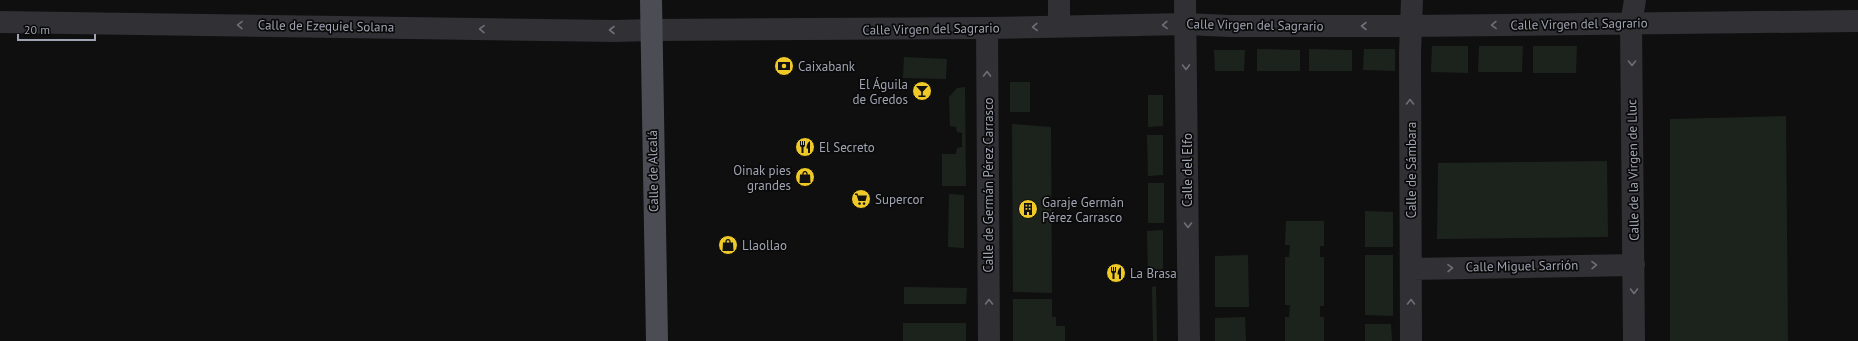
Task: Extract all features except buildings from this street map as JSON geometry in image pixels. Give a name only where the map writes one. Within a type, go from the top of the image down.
[{"type":"main road","name":"Calle de Alcalá","points":[[651,0],[657,341]]},
{"type":"street","points":[[1059,0],[1059,26]]},
{"type":"street","name":"Calle del Elfo","points":[[1186,0],[1188,341]]},
{"type":"street","name":"Calle de Sámbara","points":[[1411,341],[1410,26],[1412,0]]},
{"type":"street","name":"Calle de la Virgen de Lluc","points":[[1634,341],[1631,24],[1635,0]]},
{"type":"street","name":"Calle Virgen del Sagrario","points":[[651,30],[987,28],[1059,26],[1113,27],[1186,24],[1229,26],[1410,26],[1858,21]]},
{"type":"street","name":"Calle de Ezequiel Solana","points":[[0,22],[615,31],[651,30]]},
{"type":"street","name":"Calle de Germán Pérez Carrasco","points":[[987,28],[989,341]]},
{"type":"street","name":"Calle Miguel Sarrión","points":[[1411,269],[1634,265]]},
{"type":"shaded area","points":[[1432,46],[1468,46],[1468,73],[1431,72]]},
{"type":"shaded area","points":[[1479,46],[1523,46],[1522,72],[1478,72]]},
{"type":"shaded area","points":[[1533,46],[1577,46],[1576,73],[1533,73]]},
{"type":"shaded area","points":[[1257,49],[1300,50],[1300,71],[1257,71]]},
{"type":"shaded area","points":[[1309,49],[1352,50],[1352,71],[1309,71]]},
{"type":"shaded area","points":[[1364,49],[1395,49],[1395,71],[1363,70]]},
{"type":"shaded area","points":[[1214,50],[1245,50],[1244,71],[1215,71]]},
{"type":"shaded area","points":[[904,57],[947,59],[946,79],[903,78]]},
{"type":"shaded area","points":[[1010,82],[1030,82],[1030,112],[1010,112]]},
{"type":"shaded area","points":[[965,87],[966,186],[942,186],[942,154],[956,154],[957,148],[962,147],[962,133],[957,132],[956,127],[950,126],[949,97],[957,88]]},
{"type":"shaded area","points":[[1148,95],[1163,95],[1163,126],[1148,127]]},
{"type":"shaded area","points":[[1786,116],[1788,341],[1670,341],[1670,119]]},
{"type":"shaded area","points":[[1012,124],[1051,127],[1052,293],[1013,292]]},
{"type":"shaded area","points":[[1147,135],[1163,135],[1163,175],[1148,176]]},
{"type":"shaded area","points":[[1607,161],[1608,237],[1437,239],[1438,163]]},
{"type":"shaded area","points":[[1148,183],[1164,183],[1164,223],[1148,223]]},
{"type":"shaded area","points":[[949,194],[964,195],[964,248],[948,247]]},
{"type":"shaded area","points":[[1365,211],[1393,212],[1393,247],[1365,247]]},
{"type":"shaded area","points":[[1286,221],[1324,221],[1324,246],[1320,246],[1320,257],[1324,257],[1324,306],[1320,306],[1320,317],[1324,317],[1324,341],[1285,341],[1285,317],[1289,317],[1290,305],[1285,305],[1285,257],[1289,257],[1290,245],[1285,245]]},
{"type":"shaded area","points":[[1163,230],[1163,276],[1148,276],[1147,231]]},
{"type":"shaded area","points":[[1248,255],[1249,307],[1215,307],[1215,256]]},
{"type":"shaded area","points":[[1365,255],[1393,255],[1393,316],[1365,315]]},
{"type":"shaded area","points":[[1156,286],[1157,341],[1153,341],[1152,287]]},
{"type":"shaded area","points":[[904,287],[967,288],[966,304],[904,304]]},
{"type":"shaded area","points":[[1013,299],[1052,299],[1052,317],[1056,317],[1056,326],[1065,326],[1065,341],[1013,341]]},
{"type":"shaded area","points":[[1245,317],[1246,341],[1215,341],[1215,318]]},
{"type":"shaded area","points":[[903,323],[966,323],[966,341],[903,341]]},
{"type":"shaded area","points":[[1365,324],[1391,324],[1392,341],[1365,341]]},
{"type":"place","name":"Caixabank","points":[[784,66]]},
{"type":"place","name":"El Águila de Gredos","points":[[922,91]]},
{"type":"place","name":"El Secreto","points":[[805,147]]},
{"type":"place","name":"Oinak pies grandes","points":[[805,177]]},
{"type":"place","name":"Supercor","points":[[861,199]]},
{"type":"place","name":"Garaje Germán Pérez Carrasco","points":[[1028,209]]},
{"type":"place","name":"Llaollao","points":[[728,245]]},
{"type":"place","name":"La Brasa","points":[[1116,273]]}]
